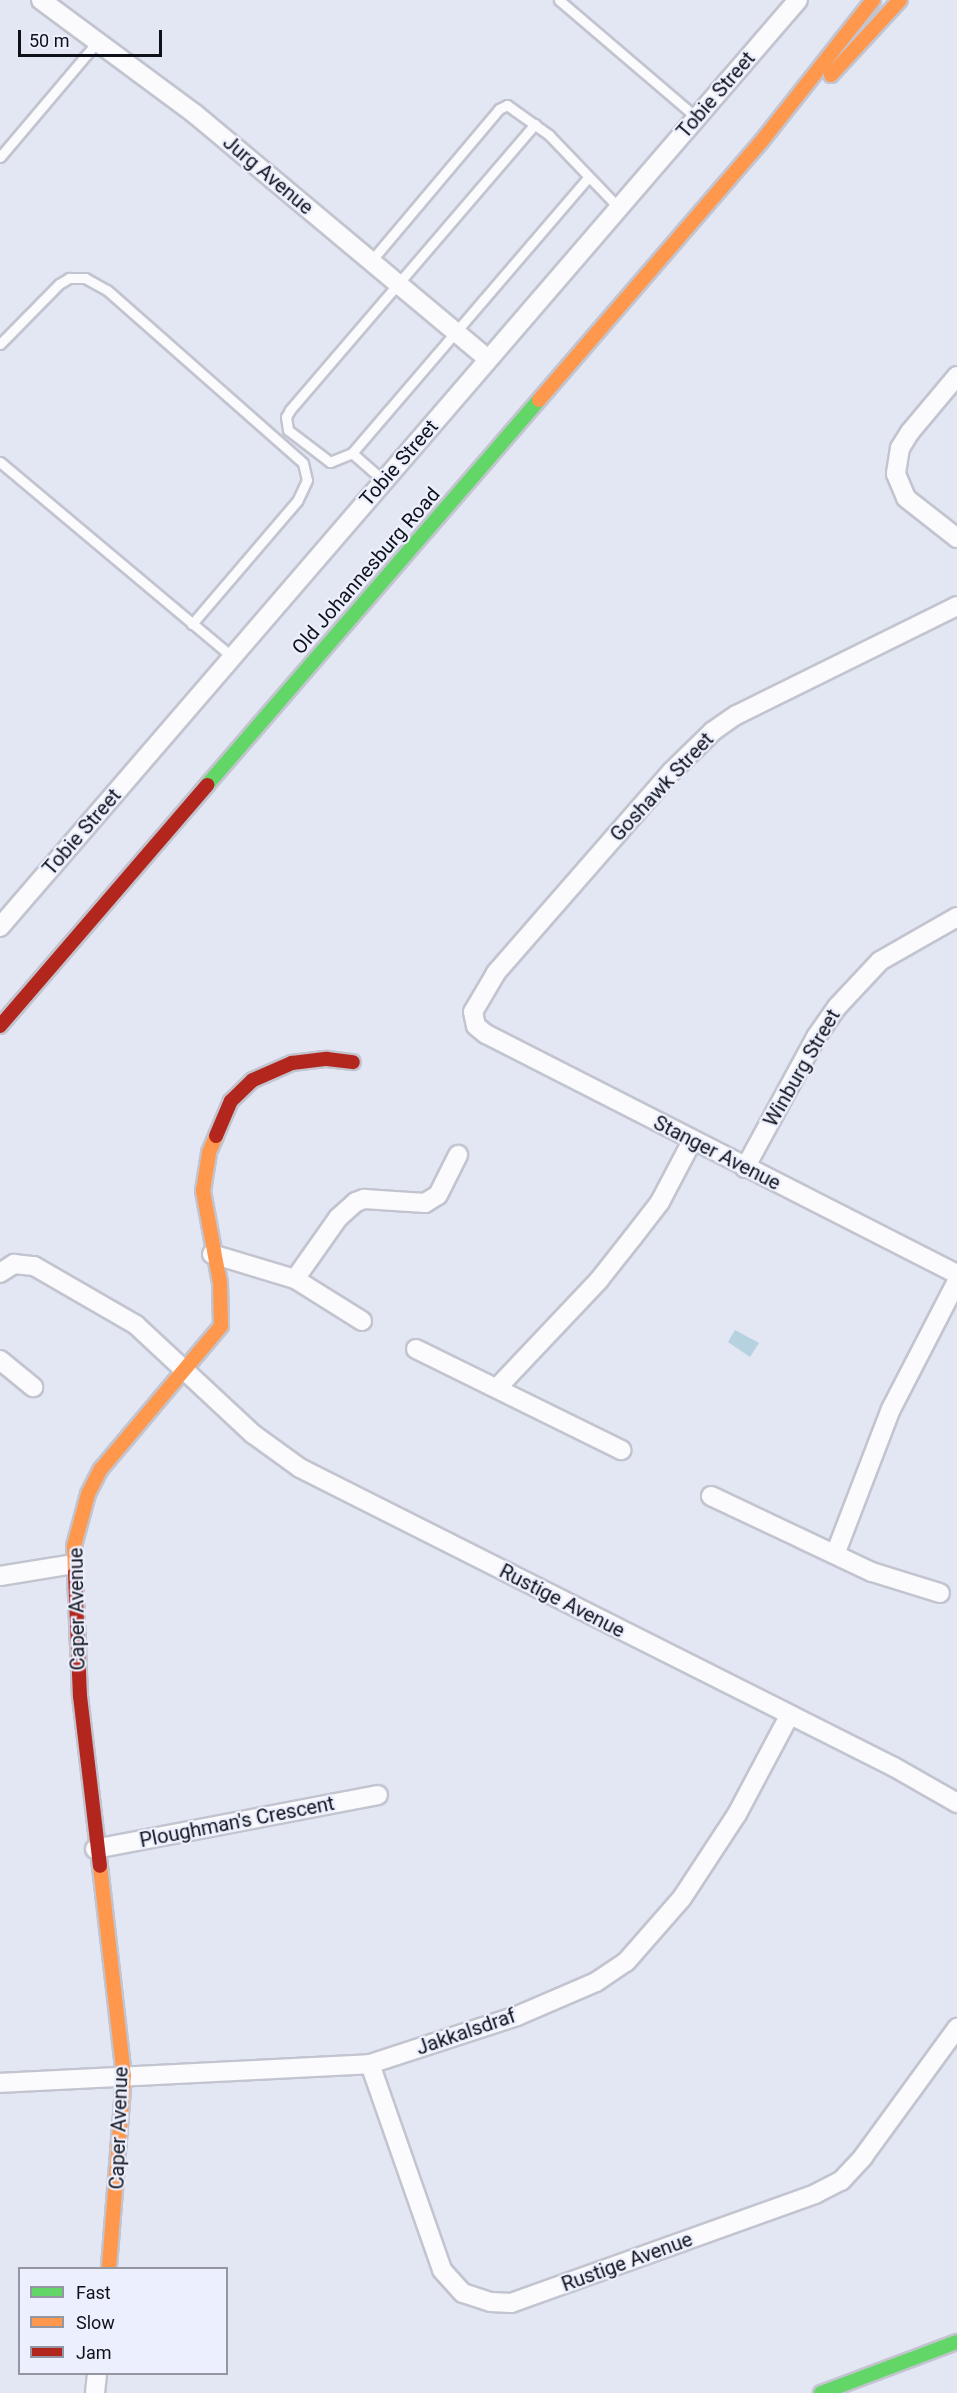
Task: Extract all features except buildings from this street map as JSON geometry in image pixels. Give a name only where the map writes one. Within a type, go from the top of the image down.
[{"type":"main road","name":"Old Johannesburg Road","points":[[0,1026],[761,142],[873,0]]},
{"type":"main road","name":"Old Johannesburg Road","points":[[761,142],[844,62],[900,0]]},
{"type":"main road","name":"Caper Avenue","points":[[109,2267],[124,2076],[95,1849],[80,1696],[73,1564],[80,1520],[101,1469],[216,1336],[224,1318],[204,1210],[205,1168],[231,1101],[253,1080],[292,1063],[327,1059],[353,1062]]},
{"type":"main road","points":[[821,2393],[957,2342]]},
{"type":"street","name":"Jurg Avenue","points":[[41,0],[195,114],[488,359]]},
{"type":"street","name":"Tobie Street","points":[[0,927],[798,0]]},
{"type":"street","points":[[957,376],[910,432],[900,448],[896,474],[906,498],[957,538]]},
{"type":"street","name":"Goshawk Street","points":[[480,1030],[473,1012],[484,989],[694,747],[736,716],[957,606]]},
{"type":"street","name":"Winburg Street","points":[[746,1167],[816,1037],[837,1007],[880,961],[957,917]]},
{"type":"street","name":"Stanger Avenue","points":[[480,1030],[692,1141],[957,1274]]},
{"type":"street","points":[[497,1388],[599,1280],[633,1237],[660,1202],[692,1141]]},
{"type":"street","points":[[296,1279],[338,1218],[356,1202],[364,1199],[425,1203],[438,1195],[458,1155]]},
{"type":"street","points":[[212,1254],[296,1279],[362,1321]]},
{"type":"street","name":"Rustige Avenue","points":[[0,1273],[14,1264],[34,1266],[135,1325],[254,1434],[300,1468],[894,1767],[957,1803]]},
{"type":"street","points":[[836,1552],[891,1409],[957,1281]]},
{"type":"street","points":[[416,1349],[621,1450]]},
{"type":"street","points":[[0,1360],[33,1387]]},
{"type":"street","points":[[711,1496],[836,1552],[872,1572],[940,1593]]},
{"type":"street","points":[[0,1576],[73,1564]]},
{"type":"street","name":"Jakkalsdraf","points":[[0,2083],[370,2064],[517,2016],[596,1982],[627,1962],[682,1898],[737,1814],[789,1716]]},
{"type":"street","name":"Ploughman's Crescent","points":[[95,1849],[378,1795]]},
{"type":"street","name":"Rustige Avenue","points":[[370,2064],[442,2270],[463,2293],[491,2302],[511,2303],[836,2184],[863,2157],[957,2028]]},
{"type":"street","points":[[95,2393],[97,2375]]},
{"type":"lane","points":[[559,0],[697,118]]},
{"type":"lane","points":[[0,157],[98,41]]},
{"type":"lane","points":[[371,261],[499,109],[511,106],[535,124],[619,208]]},
{"type":"lane","points":[[535,124],[286,417],[288,430],[330,462],[352,453],[588,177]]},
{"type":"lane","points":[[0,344],[59,284],[69,278],[85,278],[113,296],[303,463],[307,480],[297,501],[192,624]]},
{"type":"lane","points":[[352,453],[384,481]]},
{"type":"lane","points":[[0,462],[232,657]]},
{"type":"water","points":[[735,1330],[759,1343],[750,1357],[728,1342]]},
{"type":"traffic: fast","points":[[207,785],[539,400]]},
{"type":"traffic: fast","points":[[821,2393],[957,2342]]},
{"type":"traffic: slow","points":[[539,400],[761,142],[873,0]]},
{"type":"traffic: slow","points":[[831,75],[900,0]]},
{"type":"traffic: slow","points":[[75,1573],[74,1546],[88,1494],[101,1469],[221,1326],[220,1283],[203,1191],[209,1152],[216,1136]]},
{"type":"traffic: slow","points":[[100,1866],[124,2076],[109,2267]]},
{"type":"traffic: jam","points":[[0,1026],[207,785]]},
{"type":"traffic: jam","points":[[216,1136],[231,1101],[253,1080],[292,1063],[327,1059],[353,1062]]},
{"type":"traffic: jam","points":[[75,1573],[80,1696],[100,1866]]}]
